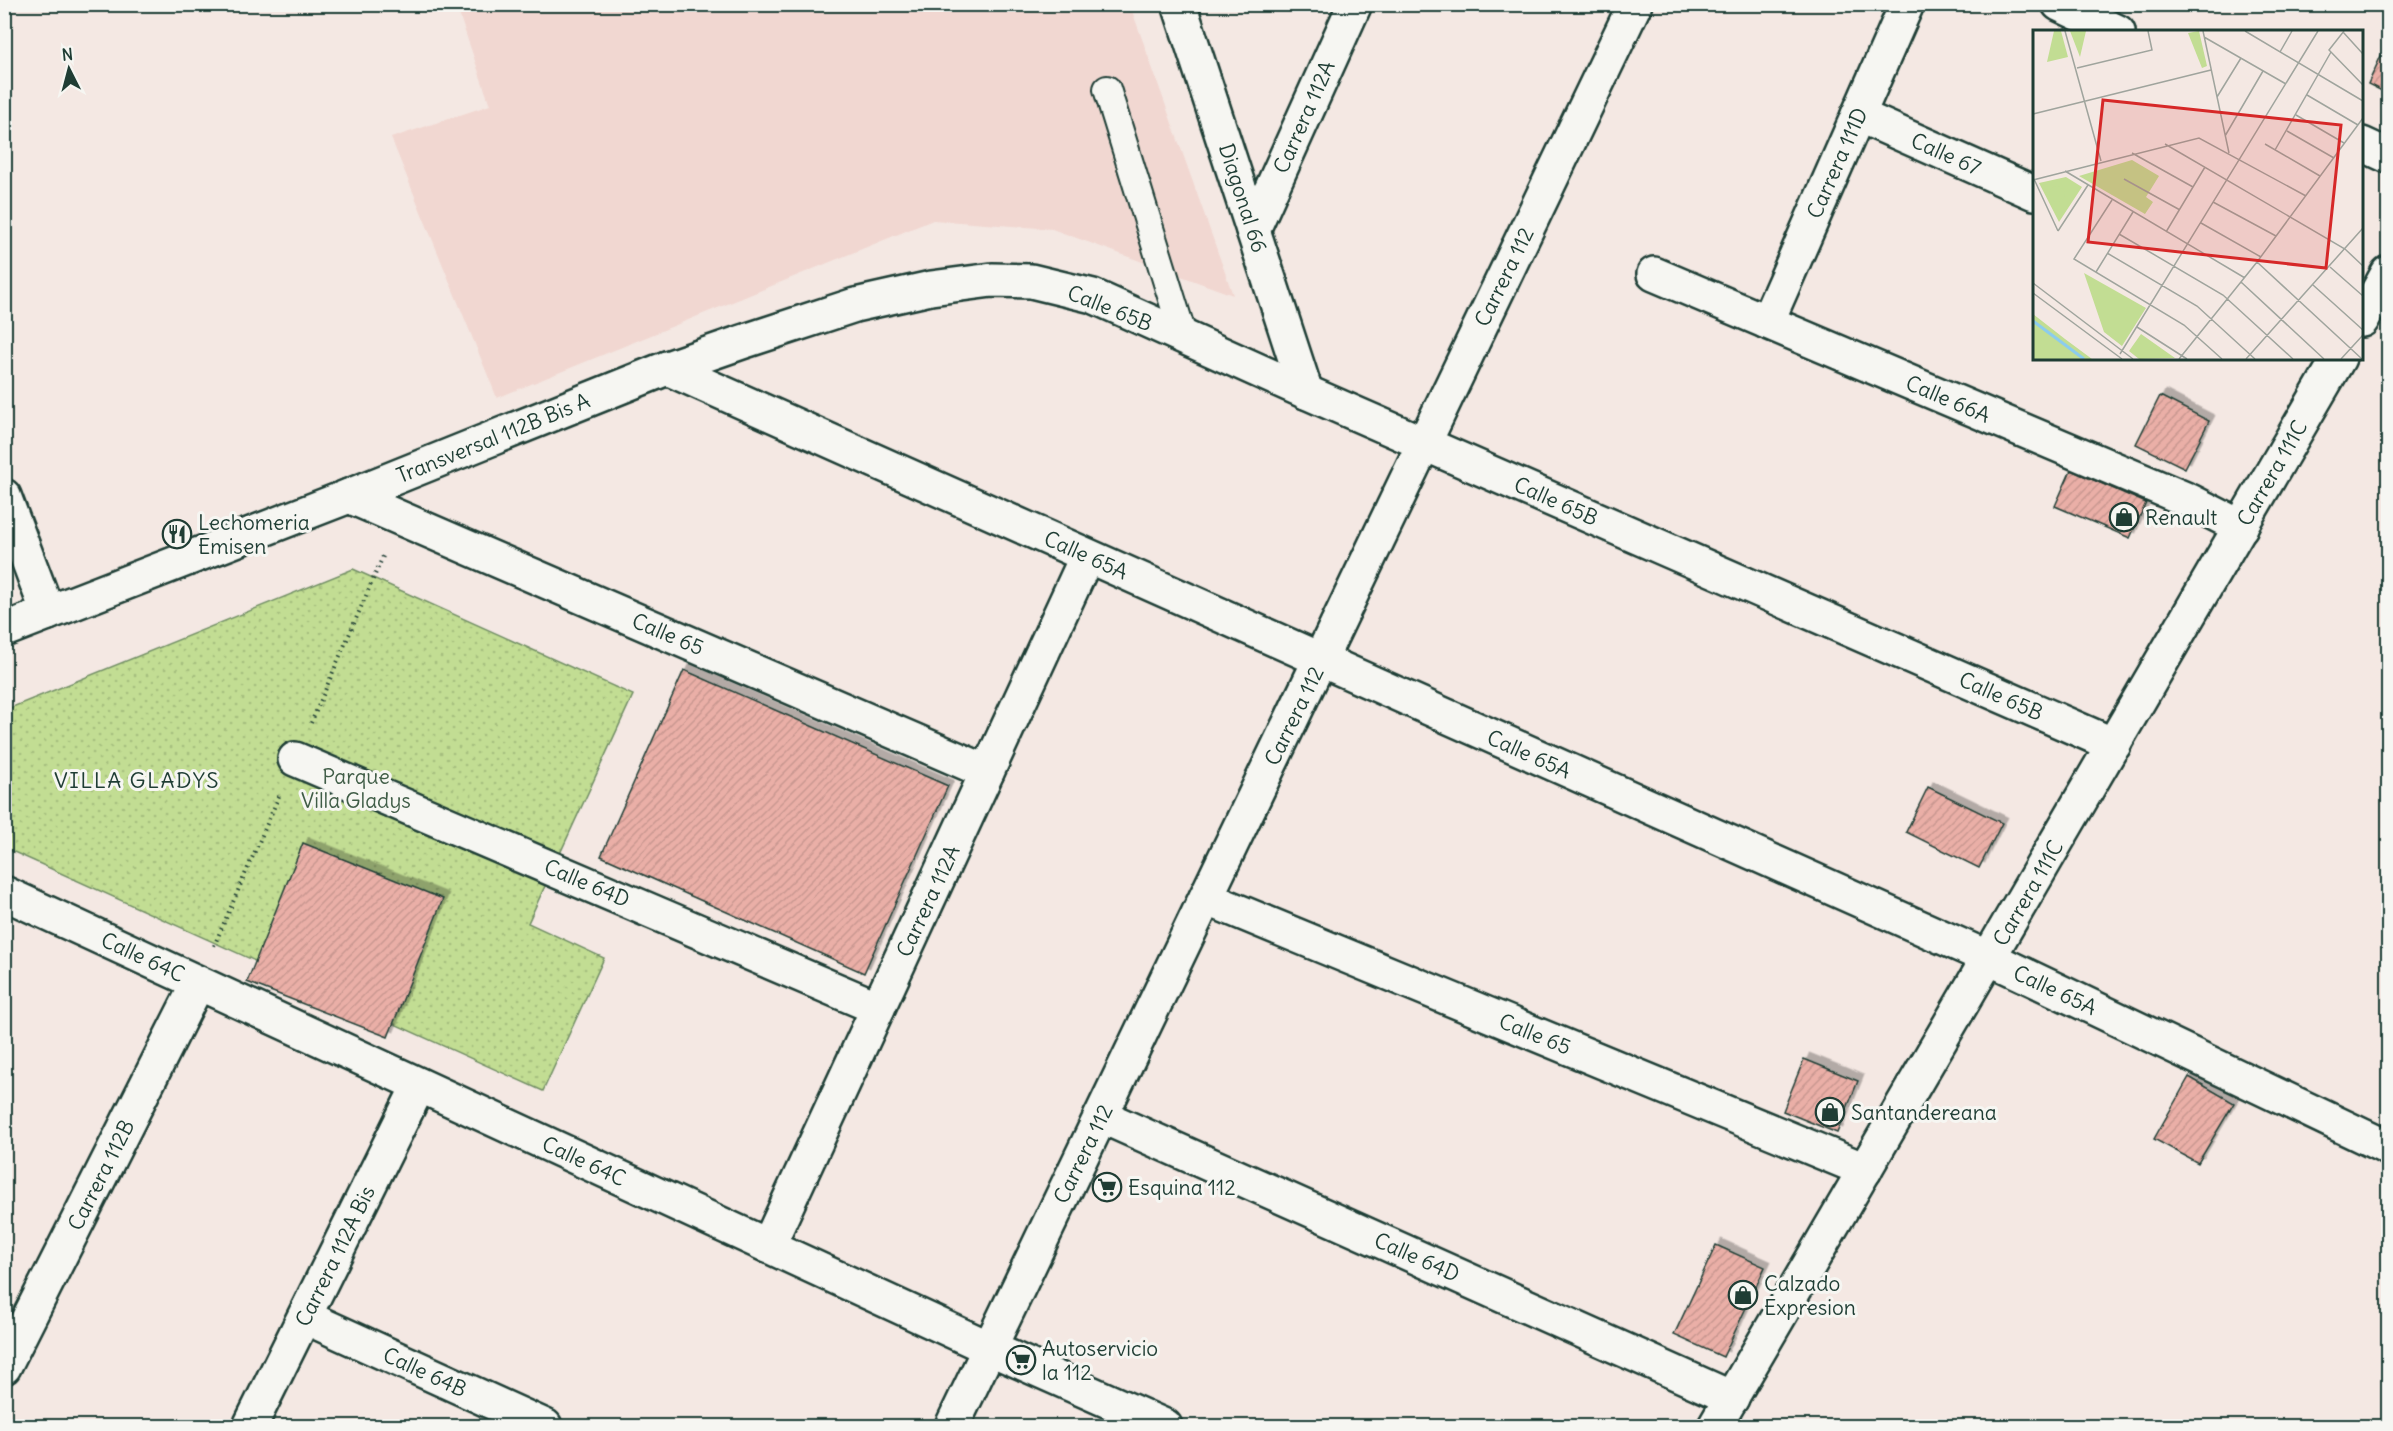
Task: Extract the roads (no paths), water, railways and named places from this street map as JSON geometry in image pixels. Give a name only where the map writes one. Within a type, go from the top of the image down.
[{"type":"street","name":"Diagonal 66","points":[[1179,4],[1306,392]]},
{"type":"street","name":"Carrera 112A","points":[[1253,230],[1355,4]]},
{"type":"street","name":"Carrera 112","points":[[952,1426],[1635,4]]},
{"type":"street","name":"Carrera 111D","points":[[1767,322],[1907,4]]},
{"type":"street","points":[[2059,4],[2114,30]]},
{"type":"street","name":"Calle 67","points":[[1858,115],[2033,193]]},
{"type":"street","points":[[2363,145],[2388,156]]},
{"type":"street","points":[[2363,317],[2388,273]]},
{"type":"street","name":"Calle 66A","points":[[1654,274],[2190,501],[2241,527]]},
{"type":"street","name":"Calle 65B","points":[[992,280],[1031,281],[1093,296],[1306,392],[2114,745]]},
{"type":"street","name":"Transversal 112B Bis A","points":[[4,630],[349,496],[666,368],[855,305],[931,288],[992,280]]},
{"type":"street","name":"Carrera 111C","points":[[1715,1426],[2338,360]]},
{"type":"street","name":"Calle 65A","points":[[666,368],[1989,958],[2388,1148]]},
{"type":"street","points":[[4,496],[48,613]]},
{"type":"street","name":"Calle 65","points":[[349,496],[987,772]]},
{"type":"street","name":"Carrera 112A","points":[[768,1246],[1087,556]]},
{"type":"street","name":"Calle 64D","points":[[296,759],[878,1008]]},
{"type":"street","name":"Calle 64C","points":[[4,893],[989,1348],[1165,1426]]},
{"type":"street","name":"Calle 65","points":[[1206,898],[1865,1170]]},
{"type":"street","name":"Carrera 112B","points":[[4,1366],[198,983]]},
{"type":"street","name":"Carrera 112A Bis","points":[[250,1426],[419,1085]]},
{"type":"street","name":"Calle 64D","points":[[1101,1116],[1732,1398]]},
{"type":"street","name":"Calle 64B","points":[[305,1317],[545,1426]]},
{"type":"lane","points":[[1107,89],[1184,338]]},
{"type":"place","name":"Renault","points":[[2124,517]]},
{"type":"place","name":"Lechomeria Emisen","points":[[177,534]]},
{"type":"place","name":"Santandereana","points":[[1830,1112]]},
{"type":"place","name":"Esquina 112","points":[[1107,1187]]},
{"type":"place","name":"Calzado Expresion","points":[[1743,1295]]},
{"type":"place","name":"Autoservicio la 112","points":[[1021,1360]]},
{"type":"district","name":"VILLA GLADYS","points":[[137,780]]},
{"type":"park label","name":"Parque Villa Gladys","points":[[356,788]]}]
